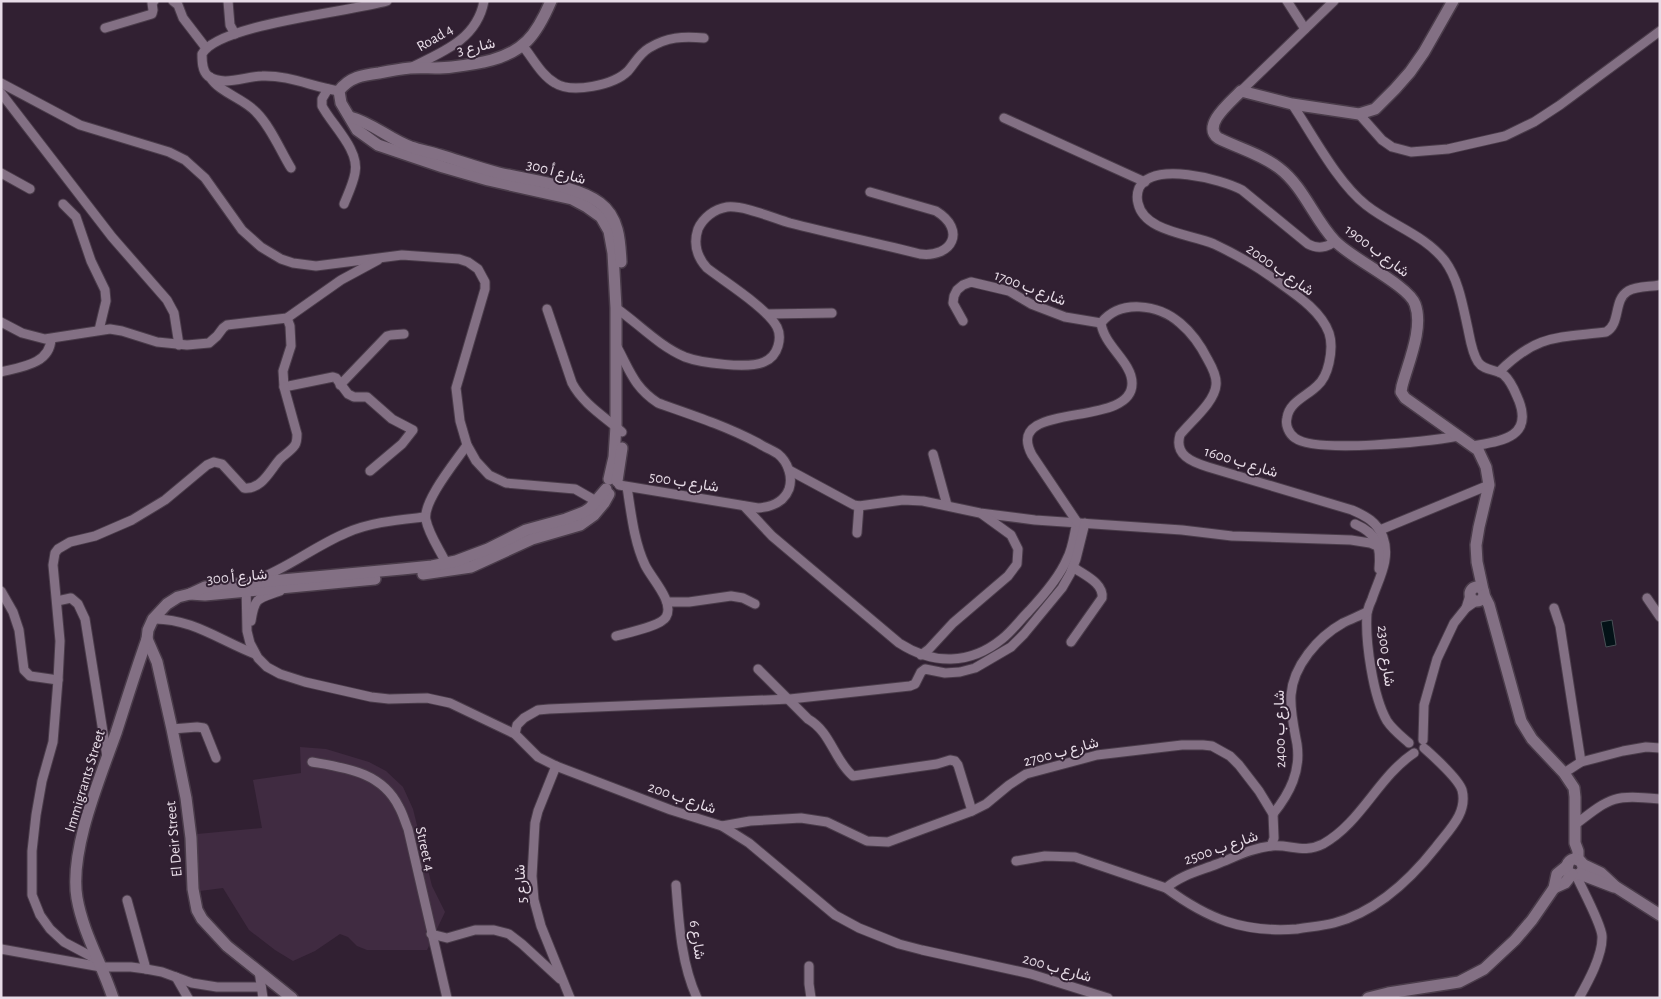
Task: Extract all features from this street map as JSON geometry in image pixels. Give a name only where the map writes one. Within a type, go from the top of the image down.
[{"type":"street","points":[[105,28],[152,14],[154,10],[152,3],[154,1]]},
{"type":"street","points":[[173,1],[178,5],[182,18],[206,48]]},
{"type":"street","points":[[228,1],[230,25],[235,34]]},
{"type":"street","points":[[291,168],[258,113],[214,83],[205,72],[202,58],[203,52],[215,42],[266,25],[386,1]]},
{"type":"street","name":"Road 4","points":[[410,68],[464,38],[483,10],[484,1]]},
{"type":"street","name":"شارع 3","points":[[410,68],[452,67],[504,56],[522,45],[535,31],[551,1]]},
{"type":"street","points":[[1287,1],[1306,29]]},
{"type":"street","points":[[1241,91],[1334,1]]},
{"type":"street","points":[[1241,91],[1292,104],[1359,114],[1374,109],[1384,101],[1410,72],[1424,52],[1453,1]]},
{"type":"street","points":[[1359,114],[1382,140],[1392,147],[1411,152],[1448,149],[1505,136],[1534,122],[1560,105],[1660,32]]},
{"type":"street","points":[[522,45],[545,75],[556,84],[564,87],[582,88],[618,78],[648,49],[668,39],[686,36],[704,38]]},
{"type":"street","points":[[344,204],[355,173],[355,163],[352,152],[322,106],[322,98],[355,78],[410,68]]},
{"type":"street","points":[[209,76],[222,80],[270,76],[334,90]]},
{"type":"street","points":[[1,83],[80,125],[169,152],[185,160],[205,178],[242,230],[261,247],[281,259],[304,265],[322,266],[389,256],[414,255],[459,259],[468,262],[482,274],[485,289],[456,388],[460,421],[467,445],[476,462],[489,474],[506,483],[570,488],[596,501]]},
{"type":"street","name":"شارع أ 300","points":[[190,594],[205,586],[294,586],[448,567],[476,554],[506,546],[526,530],[568,524],[580,525],[594,515],[615,486],[622,452],[619,429],[616,347],[619,311],[620,239],[617,224],[613,218],[602,204],[573,190],[551,190],[496,172],[437,160],[395,140],[367,123],[350,117],[334,90]]},
{"type":"street","name":"شارع ب 1900","points":[[1241,91],[1214,120],[1213,134],[1220,139],[1264,158],[1280,168],[1292,180],[1335,241],[1360,261],[1405,291],[1415,303],[1418,326],[1402,392],[1405,398],[1478,450],[1486,467],[1489,484],[1476,545],[1477,594]]},
{"type":"street","points":[[1,93],[112,237],[167,300],[174,313],[179,345]]},
{"type":"street","points":[[13,107],[14,99],[21,94]]},
{"type":"street","points":[[1292,104],[1333,166],[1356,196],[1382,216],[1424,240],[1452,272],[1469,337],[1478,362],[1487,368],[1499,372],[1510,382],[1523,413],[1521,426],[1516,432],[1500,441],[1473,446]]},
{"type":"street","points":[[1004,118],[1145,182],[1157,176],[1178,174],[1203,176],[1224,182],[1253,198],[1308,244],[1322,247],[1328,246],[1335,241]]},
{"type":"street","points":[[1,173],[30,188]]},
{"type":"street","name":"شارع ب 2000","points":[[1145,182],[1139,188],[1137,201],[1139,210],[1146,219],[1170,231],[1213,244],[1263,271],[1312,309],[1325,324],[1330,335],[1330,356],[1324,378],[1318,386],[1297,402],[1287,418],[1287,427],[1296,439],[1316,445],[1336,446],[1432,441],[1459,436]]},
{"type":"street","points":[[619,311],[666,347],[686,357],[709,363],[751,364],[766,362],[772,357],[779,344],[780,336],[778,329],[767,314],[707,268],[701,261],[697,253],[696,236],[704,220],[718,209],[736,207],[790,223],[920,254],[936,253],[952,242],[954,237],[951,225],[941,214],[870,192]]},
{"type":"street","points":[[63,204],[76,217],[87,252],[105,290],[106,300],[99,330]]},
{"type":"street","points":[[1,322],[9,327],[44,339],[116,329],[157,342],[179,345],[204,344],[209,343],[223,328],[233,324],[287,318],[341,280],[389,256]]},
{"type":"street","name":"شارع ب 1700","points":[[963,321],[953,304],[954,296],[963,284],[971,282],[1009,292],[1031,304],[1065,317],[1101,324]]},
{"type":"street","points":[[1499,372],[1520,353],[1545,340],[1558,336],[1606,332],[1613,327],[1621,298],[1628,291],[1637,288],[1660,286]]},
{"type":"street","name":"شارع ب 1600","points":[[1101,324],[1106,316],[1128,307],[1143,307],[1156,310],[1179,322],[1192,334],[1202,348],[1217,385],[1207,405],[1180,435],[1178,441],[1179,449],[1192,462],[1352,510],[1366,516],[1380,530]]},
{"type":"street","points":[[547,309],[576,391],[619,429]]},
{"type":"street","name":"شارع أ 300","points":[[619,311],[624,359],[619,429]]},
{"type":"street","points":[[767,314],[832,313]]},
{"type":"street","points":[[100,963],[64,942],[50,930],[40,915],[32,895],[32,851],[36,815],[42,781],[53,742],[58,680],[60,641],[53,565],[55,553],[59,548],[70,542],[95,536],[146,513],[210,463],[222,464],[246,488],[254,487],[263,480],[281,458],[294,447],[297,440],[284,387],[283,371],[291,346],[290,326],[287,318]]},
{"type":"street","points":[[515,734],[517,725],[524,718],[538,710],[790,699],[910,686],[915,684],[921,672],[925,670],[960,672],[976,668],[1011,647],[1062,588],[1072,567],[1081,522],[1032,455],[1028,447],[1028,438],[1033,429],[1040,424],[1054,419],[1108,409],[1126,400],[1131,391],[1132,382],[1126,367],[1104,337],[1101,324]]},
{"type":"street","points":[[340,385],[387,336],[404,334]]},
{"type":"street","points":[[1,372],[39,360],[48,351],[51,339]]},
{"type":"street","points":[[616,347],[640,388],[658,403],[740,434],[778,454],[789,470],[854,505],[859,506],[903,500],[922,501],[980,513],[1035,520],[1182,530],[1232,536],[1361,541],[1379,547]]},
{"type":"street","points":[[284,387],[331,376],[336,378],[344,391],[351,396],[367,397],[392,419],[414,430],[402,444],[370,471]]},
{"type":"street","points":[[448,567],[429,530],[425,516],[426,509],[467,445]]},
{"type":"street","points":[[933,454],[946,506]]},
{"type":"street","name":"شارع ب 500","points":[[615,486],[766,508],[782,499],[789,490],[791,481],[789,470]]},
{"type":"street","points":[[1378,581],[1386,557],[1385,544],[1380,530],[1489,484]]},
{"type":"street","points":[[615,486],[645,566],[667,602],[668,613],[662,621],[616,636]]},
{"type":"street","name":"شارع أ 300","points":[[568,524],[615,486]]},
{"type":"street","points":[[744,506],[772,536],[899,643],[921,655],[935,658],[960,658],[978,654],[1004,638],[1052,583],[1068,558],[1081,522]]},
{"type":"street","points":[[858,533],[859,506]]},
{"type":"street","points":[[1338,540],[1349,535],[1355,524],[1355,515],[1352,510]]},
{"type":"street","points":[[921,655],[929,650],[953,623],[1008,576],[1017,564],[1018,549],[1011,535],[980,513]]},
{"type":"street","points":[[246,587],[355,529],[390,520],[425,516]]},
{"type":"street","points":[[1355,524],[1370,532],[1379,547],[1378,581]]},
{"type":"street","name":"شارع أ 300","points":[[246,587],[402,569],[448,567]]},
{"type":"street","points":[[1071,642],[1102,598],[1103,592],[1100,586],[1072,567]]},
{"type":"street","name":"شارع 2300","points":[[1378,581],[1367,612],[1368,642],[1374,686],[1384,716],[1395,731],[1416,745]]},
{"type":"street","points":[[1052,583],[1062,588]]},
{"type":"street","points":[[248,638],[255,602],[294,586]]},
{"type":"street","name":"شارع ب 200","points":[[246,587],[248,638],[255,654],[268,667],[288,677],[380,699],[427,698],[444,701],[515,734],[538,757],[556,766],[671,810],[722,826],[749,843],[835,915],[859,928],[906,946],[1031,974],[1108,998]]},
{"type":"street","points":[[1,591],[13,612],[19,630],[24,670],[30,676],[58,680]]},
{"type":"street","name":"Immigrants Street","points":[[113,998],[80,911],[75,878],[77,863],[82,838],[147,639],[148,630],[153,619],[171,601],[190,594]]},
{"type":"street","points":[[1016,861],[1045,856],[1075,856],[1166,888],[1202,912],[1239,926],[1255,929],[1286,930],[1318,927],[1341,921],[1360,913],[1409,878],[1461,814],[1463,800],[1460,786],[1432,755],[1416,745],[1422,726],[1424,705],[1437,659],[1448,633],[1477,594],[1494,627],[1521,721],[1532,739],[1564,774],[1574,788],[1575,843],[1578,851],[1575,868],[1565,883],[1554,888],[1532,920],[1515,940],[1473,976],[1458,982],[1368,998]]},
{"type":"street","points":[[667,602],[689,602],[731,596],[743,598],[755,604]]},
{"type":"street","points":[[57,601],[71,598],[78,604],[85,619],[107,757]]},
{"type":"street","points":[[1647,598],[1660,617]]},
{"type":"street","points":[[1554,608],[1560,626],[1581,762]]},
{"type":"street","name":"شارع ب 2400","points":[[1273,814],[1289,792],[1296,770],[1297,746],[1291,696],[1295,677],[1310,652],[1321,640],[1343,623],[1367,612]]},
{"type":"street","points":[[153,619],[170,619],[196,626],[255,654]]},
{"type":"street","name":"El Deir Street","points":[[147,639],[157,662],[189,819],[197,910],[202,919],[227,946],[292,998]]},
{"type":"street","points":[[758,669],[808,719],[817,724],[847,771],[853,776],[936,764],[950,760],[958,765],[972,811]]},
{"type":"street","points":[[172,729],[204,728],[216,758]]},
{"type":"street","name":"شارع ب 2700","points":[[722,826],[750,821],[802,818],[827,822],[867,841],[896,840],[972,811],[993,799],[1026,774],[1097,755],[1182,745],[1202,745],[1221,750],[1239,765],[1259,790],[1273,814],[1274,838],[1271,846]]},
{"type":"street","name":"شارع ب 2500","points":[[1166,888],[1174,881],[1189,874],[1256,849],[1271,846],[1307,849],[1323,844],[1343,829],[1416,745]]},
{"type":"street","points":[[1564,774],[1581,762],[1623,750],[1646,747],[1660,748]]},
{"type":"street","name":"Street 4","points":[[312,762],[345,768],[368,775],[380,783],[392,795],[399,807],[408,829],[447,998]]},
{"type":"street","name":"شارع 5","points":[[556,766],[536,817],[532,876],[534,900],[541,926],[570,998]]},
{"type":"street","points":[[1576,824],[1606,802],[1619,798],[1629,796],[1660,799]]},
{"type":"street","points":[[1575,868],[1597,882],[1616,887],[1660,915]]},
{"type":"street","points":[[1575,868],[1602,936],[1601,946],[1594,966],[1579,998]]},
{"type":"street","name":"شارع 6","points":[[676,885],[685,959],[692,987],[697,998]]},
{"type":"street","points":[[127,900],[146,969]]},
{"type":"street","points":[[435,950],[447,938],[475,930],[494,930],[509,934],[562,980]]},
{"type":"street","points":[[431,934],[447,938]]},
{"type":"street","points":[[1,949],[146,969],[162,972],[192,983],[216,987],[262,987]]},
{"type":"street","points":[[809,966],[809,984],[812,998]]},
{"type":"street","points":[[259,971],[264,998]]},
{"type":"street","points":[[176,977],[188,998]]},
{"type":"shaded area","points":[[1612,620],[1616,645],[1606,647],[1601,622]]},
{"type":"shaded area","points":[[300,747],[326,749],[369,762],[386,771],[403,787],[413,809],[432,886],[445,912],[427,950],[367,950],[357,946],[348,937],[340,934],[315,951],[293,961],[249,930],[223,888],[200,891],[197,834],[262,828],[253,780],[301,773]]}]
